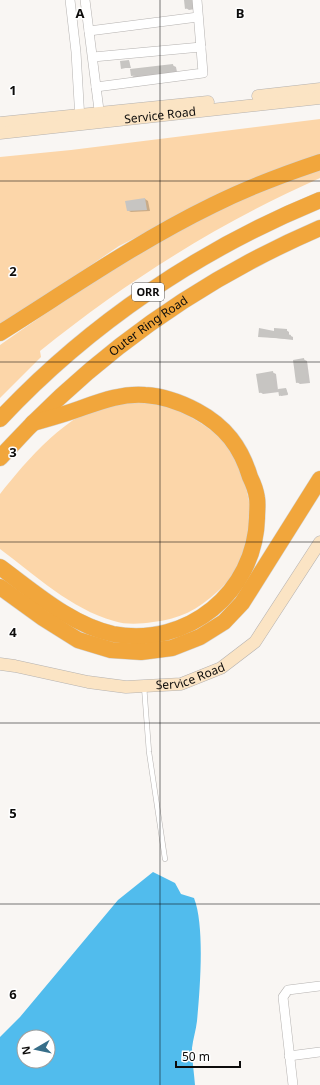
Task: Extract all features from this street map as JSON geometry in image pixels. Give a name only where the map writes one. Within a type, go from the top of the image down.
[{"type":"highway","points":[[0,333],[138,245],[213,204],[282,175],[320,162]]},
{"type":"highway","name":"ORR","points":[[0,419],[40,379],[78,345],[140,298],[226,244],[270,222],[320,200]]},
{"type":"highway","name":"Outer Ring Road","points":[[0,458],[33,423],[95,366],[165,312],[239,268],[320,228]]},
{"type":"highway","points":[[0,567],[52,605],[85,624],[114,634],[141,635],[168,632],[192,623],[213,609],[230,591],[248,564],[256,534],[257,498],[246,462],[228,433],[205,416],[176,400],[145,395],[110,398],[33,423]]},
{"type":"highway","points":[[0,587],[43,618],[78,640],[111,650],[141,652],[172,648],[200,637],[224,622],[242,602],[320,479]]},
{"type":"main road","name":"Service Road","points":[[216,105],[320,89]]},
{"type":"main road","name":"Service Road","points":[[0,133],[99,116],[216,105],[320,98]]},
{"type":"main road","name":"Service Road","points":[[0,123],[80,119]]},
{"type":"main road","name":"Service Road","points":[[0,664],[96,683],[126,687],[181,684],[221,668],[255,642],[320,542]]},
{"type":"street","points":[[70,0],[76,52],[80,119]]},
{"type":"street","points":[[86,0],[99,116]]},
{"type":"street","points":[[96,87],[203,74],[197,0]]},
{"type":"street","points":[[90,31],[198,17]]},
{"type":"street","points":[[93,58],[201,47]]},
{"type":"street","points":[[293,1085],[283,997],[288,990],[320,986]]},
{"type":"street","points":[[289,1056],[320,1052]]},
{"type":"lane","points":[[144,686],[149,752],[165,860]]},
{"type":"shaded area","points":[[320,119],[320,154],[169,221],[119,246],[47,295],[0,324],[0,157],[71,150]]},
{"type":"shaded area","points":[[320,169],[320,178],[209,234],[106,301],[40,351],[41,357],[0,398],[0,345],[100,277],[178,230],[233,203]]},
{"type":"shaded area","points":[[143,402],[166,406],[179,411],[205,426],[221,439],[238,466],[244,482],[250,514],[250,530],[247,546],[240,565],[228,582],[203,604],[188,613],[171,619],[128,624],[98,616],[68,600],[0,549],[0,494],[22,467],[50,439],[80,416],[97,408],[113,403]]},
{"type":"water","points":[[153,872],[175,883],[181,894],[194,898],[200,925],[201,941],[197,1021],[192,1048],[195,1085],[0,1085],[0,1037],[20,1017],[118,900]]},
{"type":"building","points":[[184,0],[191,0],[192,7],[185,9]]},
{"type":"building","points":[[129,60],[130,67],[121,69],[120,61]]},
{"type":"building","points":[[173,64],[174,71],[131,76],[130,69]]},
{"type":"building","points":[[145,198],[147,210],[127,211],[125,201]]},
{"type":"building","points":[[259,328],[274,331],[274,328],[287,329],[287,334],[291,335],[290,339],[258,337]]},
{"type":"building","points":[[304,358],[307,381],[296,383],[293,360]]},
{"type":"building","points":[[273,371],[275,390],[259,393],[256,374]]},
{"type":"building","points":[[286,388],[288,394],[279,396],[278,389]]}]
